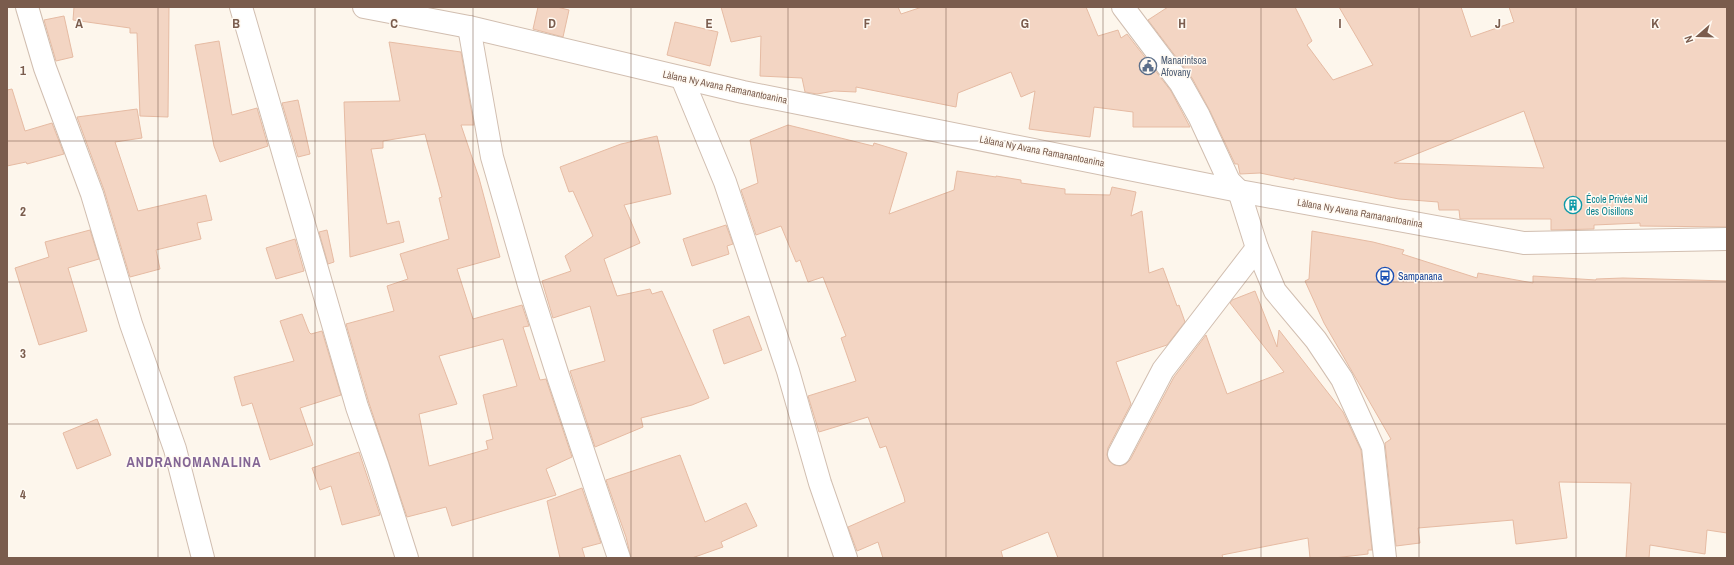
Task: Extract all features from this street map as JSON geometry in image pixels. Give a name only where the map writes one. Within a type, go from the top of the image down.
[{"type":"street","points":[[27,7],[45,68],[92,194],[131,324],[175,449],[203,558]]},
{"type":"street","points":[[240,7],[358,407],[407,558]]},
{"type":"street","name":"Làlana Ny Avana Ramanantoanina","points":[[364,7],[421,13],[469,27],[743,92],[1239,191],[1524,243],[1727,239]]},
{"type":"street","points":[[1123,7],[1181,84],[1199,116],[1229,181],[1239,191],[1257,248],[1274,291],[1316,340],[1342,379],[1373,447],[1385,558]]},
{"type":"street","points":[[469,27],[492,157],[529,284],[558,376],[619,558]]},
{"type":"street","points":[[682,78],[733,205],[788,371],[820,483],[846,558]]},
{"type":"street","points":[[1119,454],[1163,370],[1257,248]]},
{"type":"building","points":[[74,7],[169,7],[168,117],[140,116],[137,33],[130,33],[130,28],[73,20]]},
{"type":"building","points":[[538,7],[557,7],[569,10],[563,37],[533,29]]},
{"type":"building","points":[[721,7],[898,7],[901,14],[922,7],[1086,7],[1098,36],[1118,30],[1121,38],[1127,34],[1171,91],[1190,127],[1133,127],[1133,112],[1094,107],[1090,137],[1029,129],[1035,91],[1021,97],[1011,72],[958,93],[956,107],[856,87],[856,92],[834,91],[817,94],[805,92],[802,78],[760,76],[761,36],[731,42]]},
{"type":"building","points":[[1168,7],[1295,7],[1312,41],[1307,45],[1333,80],[1373,65],[1339,7],[1461,7],[1471,37],[1514,22],[1509,7],[1727,7],[1727,227],[1640,226],[1640,223],[1594,225],[1594,229],[1551,230],[1551,219],[1460,219],[1459,210],[1439,210],[1438,202],[1399,199],[1294,178],[1294,180],[1260,173],[1240,174],[1238,164],[1235,164],[1210,111],[1192,78],[1148,20]],"holes":[[[1524,111],[1544,168],[1394,163]]]},
{"type":"building","points":[[64,16],[73,57],[56,61],[44,20]]},
{"type":"building","points":[[675,22],[718,32],[710,66],[667,55]]},
{"type":"building","points":[[219,41],[232,115],[257,108],[268,146],[220,162],[214,146],[195,45]]},
{"type":"building","points":[[389,42],[461,52],[474,125],[461,125],[479,178],[500,257],[457,269],[473,319],[522,305],[529,326],[523,327],[540,380],[546,379],[572,457],[546,469],[556,495],[452,526],[446,507],[407,517],[369,403],[346,324],[394,311],[387,286],[408,279],[400,254],[449,239],[439,198],[442,197],[425,134],[383,141],[383,148],[371,149],[387,224],[399,221],[404,242],[350,257],[344,102],[400,101]],"holes":[[[503,339],[517,386],[483,395],[493,439],[486,441],[488,449],[429,466],[419,414],[457,404],[439,356]]]},
{"type":"building","points":[[12,89],[25,131],[52,123],[64,154],[27,164],[26,162],[7,166],[7,90]]},
{"type":"building","points":[[298,100],[310,154],[298,157],[282,103]]},
{"type":"building","points":[[137,109],[142,138],[115,142],[138,211],[206,195],[212,220],[197,223],[201,239],[156,250],[160,269],[130,277],[104,190],[77,117]]},
{"type":"building","points":[[788,125],[873,146],[874,143],[907,153],[889,214],[954,190],[957,171],[1021,180],[1021,183],[1065,189],[1065,194],[1110,195],[1112,187],[1136,192],[1131,216],[1142,211],[1149,273],[1163,268],[1177,306],[1179,305],[1185,322],[1167,345],[1116,362],[1131,404],[1108,448],[1107,455],[1109,461],[1114,465],[1120,466],[1126,464],[1130,460],[1174,377],[1206,335],[1227,394],[1284,372],[1230,303],[1232,300],[1255,291],[1277,347],[1279,330],[1343,412],[1361,450],[1372,550],[1368,550],[1368,554],[1334,558],[1310,558],[1308,538],[1222,555],[1223,558],[1058,558],[1048,532],[1001,551],[1003,558],[883,558],[878,542],[857,551],[848,527],[905,502],[904,497],[886,446],[880,448],[868,417],[819,432],[808,396],[856,381],[841,338],[846,336],[823,277],[808,282],[800,260],[796,262],[781,226],[756,235],[741,190],[758,183],[750,140]]},
{"type":"building","points":[[657,136],[671,194],[624,205],[640,243],[604,259],[617,296],[650,289],[652,294],[662,291],[709,398],[692,405],[641,418],[643,427],[595,447],[570,371],[605,361],[590,306],[553,318],[542,281],[571,271],[565,256],[593,236],[573,191],[569,192],[560,167],[621,144]]},
{"type":"building","points":[[726,225],[733,244],[727,246],[729,254],[692,266],[683,239]]},
{"type":"building","points":[[90,230],[99,259],[68,268],[87,331],[39,345],[15,268],[49,257],[45,242]]},
{"type":"building","points":[[327,230],[334,262],[328,264],[319,232]]},
{"type":"building","points":[[1312,231],[1373,242],[1404,250],[1402,254],[1477,278],[1478,273],[1533,283],[1533,276],[1596,280],[1623,278],[1727,281],[1727,533],[1707,530],[1705,554],[1650,545],[1649,558],[1626,558],[1631,483],[1559,482],[1567,538],[1516,544],[1513,520],[1418,528],[1420,543],[1396,546],[1385,443],[1391,439],[1324,323],[1305,281],[1309,279]]},
{"type":"building","points":[[295,239],[304,271],[276,279],[266,248]]},
{"type":"building","points":[[302,314],[311,334],[322,331],[341,395],[300,408],[313,445],[270,460],[252,403],[242,406],[234,377],[294,361],[280,321]]},
{"type":"building","points":[[749,316],[762,350],[724,364],[713,330]]},
{"type":"building","points":[[97,419],[111,455],[77,469],[63,433]]},
{"type":"building","points":[[359,452],[380,515],[342,525],[331,486],[320,490],[312,468]]},
{"type":"building","points":[[680,455],[705,522],[746,503],[757,526],[721,542],[723,547],[692,558],[631,558],[626,537],[606,480]]},
{"type":"building","points":[[582,488],[601,543],[582,548],[585,558],[560,558],[547,501]]},
{"type":"place","name":"Manarintsoa Afovany","points":[[1148,66]]},
{"type":"place","name":"École Privée Nid des Oisillons","points":[[1573,205]]},
{"type":"place","name":"Sampanana","points":[[1385,276]]},
{"type":"district","name":"ANDRANOMANALINA","points":[[194,462]]}]
